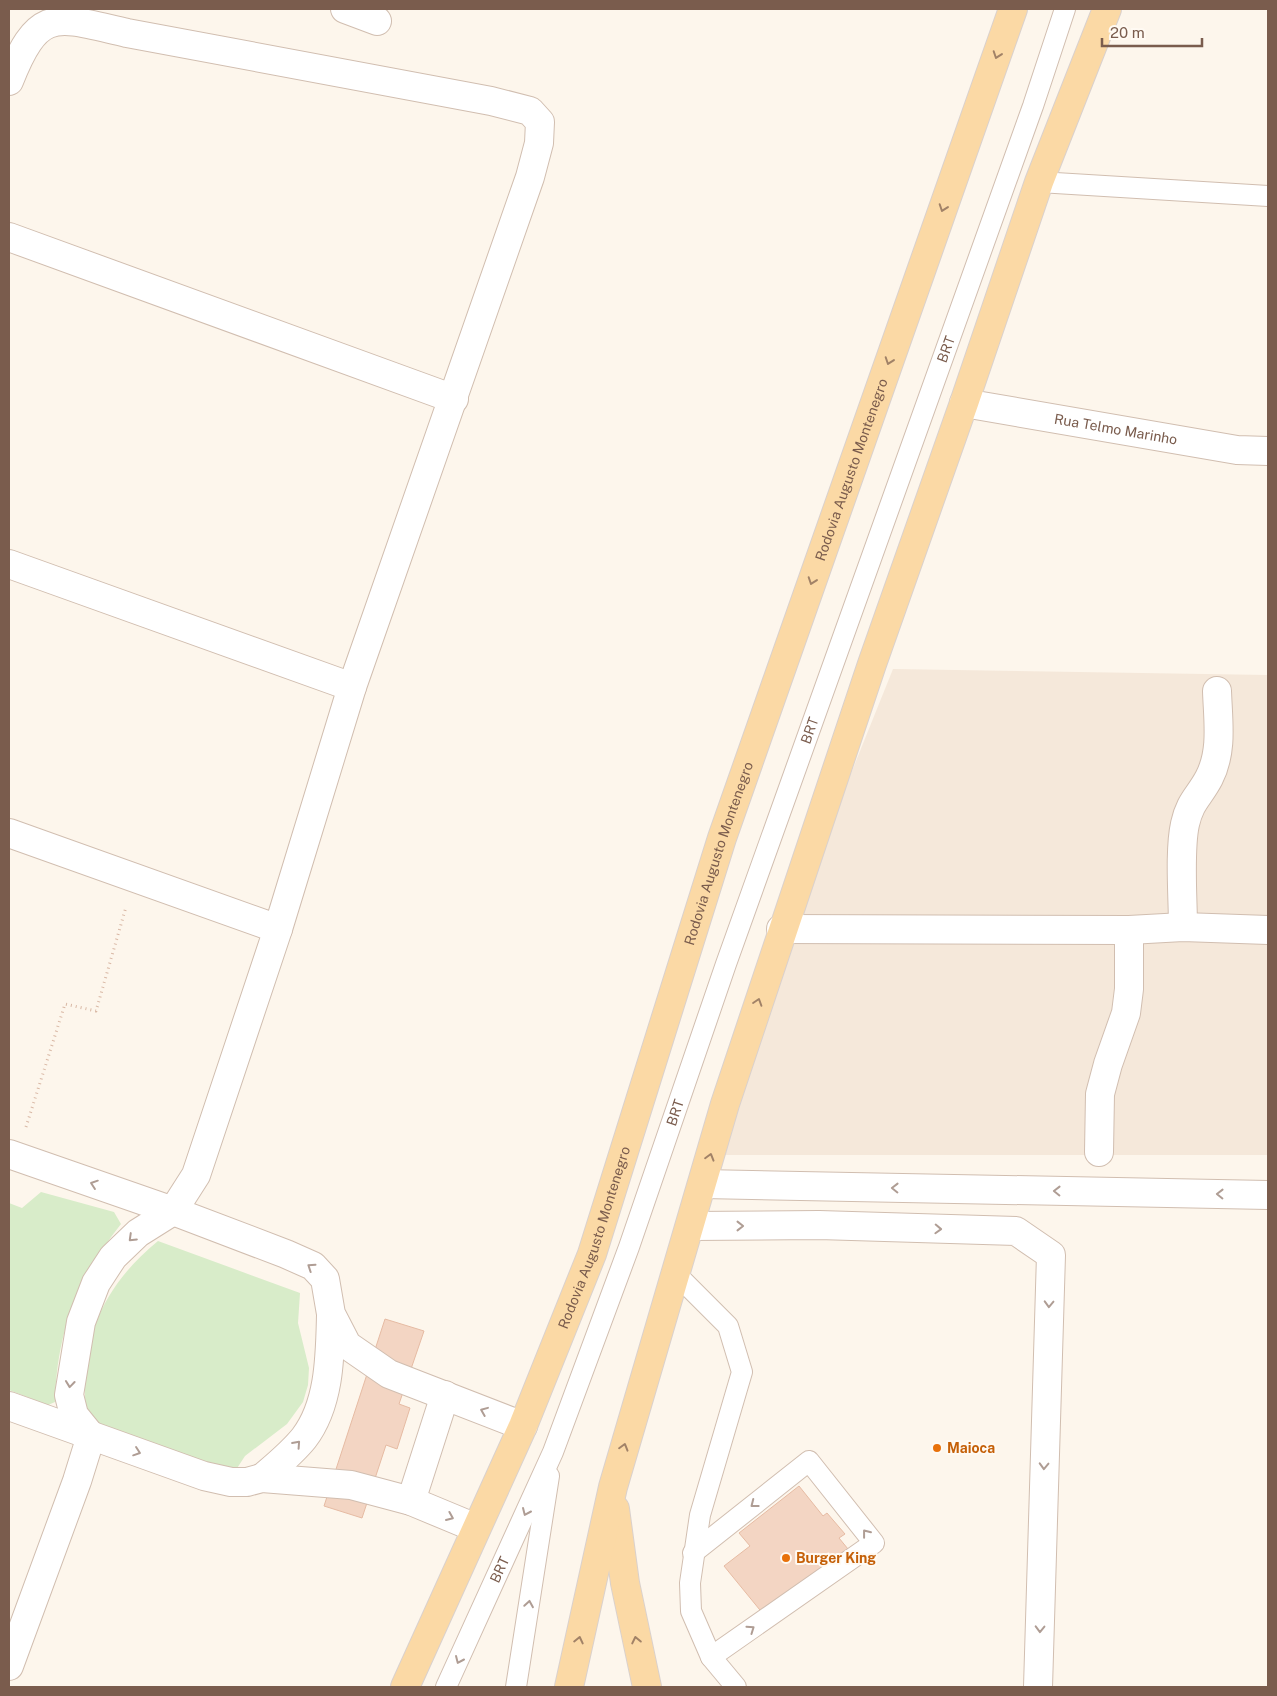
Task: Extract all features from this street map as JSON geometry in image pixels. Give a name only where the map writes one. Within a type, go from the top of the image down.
[{"type":"main road","name":"Rodovia Augusto Montenegro","points":[[405,1687],[523,1426],[592,1254],[722,838],[1013,9]]},
{"type":"main road","points":[[569,1687],[613,1487],[674,1272],[691,1226],[725,1104],[872,664],[1039,182],[1107,9]]},
{"type":"main road","points":[[613,1487],[625,1583],[647,1687]]},
{"type":"street","points":[[345,9],[377,21]]},
{"type":"street","points":[[9,81],[21,50],[31,35],[42,26],[57,21],[76,22],[515,106],[536,115],[540,122],[530,176],[454,399],[352,687],[278,929],[196,1175],[190,1188],[173,1212],[138,1233],[113,1257],[96,1283],[80,1322],[69,1395],[74,1415],[91,1436]]},
{"type":"street","points":[[9,237],[454,399]]},
{"type":"street","name":"Rua Telmo Marinho","points":[[964,403],[1237,450],[1268,451]]},
{"type":"street","points":[[9,564],[352,687]]},
{"type":"street","points":[[1183,928],[1184,828],[1191,802],[1210,776],[1217,757],[1219,742],[1217,692]]},
{"type":"street","points":[[9,833],[278,929]]},
{"type":"street","points":[[782,929],[1129,930],[1183,928],[1268,930]]},
{"type":"street","points":[[1099,1152],[1100,1094],[1108,1064],[1126,1013],[1129,989],[1129,930]]},
{"type":"street","points":[[13,1156],[286,1254],[313,1266],[325,1279],[331,1314],[327,1376],[320,1405],[305,1436],[285,1458],[262,1478]]},
{"type":"street","points":[[702,1184],[1268,1195]]},
{"type":"street","points":[[691,1226],[819,1225],[1016,1231],[1050,1255],[1038,1687]]},
{"type":"street","points":[[331,1314],[347,1345],[389,1374],[523,1426]]},
{"type":"street","points":[[410,1501],[445,1395]]},
{"type":"street","points":[[9,1406],[204,1476],[231,1482],[247,1482],[262,1478],[351,1485],[410,1501],[476,1528]]},
{"type":"street","points":[[9,1666],[78,1481],[91,1436]]},
{"type":"lane","name":"BRT","points":[[446,1687],[553,1452],[628,1247],[726,964],[1026,125],[1065,9]]},
{"type":"lane","points":[[1039,182],[1268,196]]},
{"type":"lane","points":[[674,1272],[728,1326],[742,1372],[700,1515],[690,1582],[691,1611],[711,1657],[736,1687]]},
{"type":"lane","name":"BRT","points":[[516,1687],[553,1452]]},
{"type":"lane","points":[[693,1553],[809,1461],[874,1543],[711,1657]]},
{"type":"path","points":[[13,1156],[65,1004],[96,1011],[134,878]]},
{"type":"shaded area","points":[[893,669],[1268,675],[1268,1155],[724,1155],[788,930]]},
{"type":"green space","points":[[41,1192],[114,1212],[121,1224],[92,1265],[72,1307],[60,1352],[55,1402],[48,1405],[9,1390],[9,1203],[22,1208]]},
{"type":"green space","points":[[158,1241],[300,1293],[298,1323],[309,1368],[308,1385],[303,1402],[287,1424],[245,1456],[230,1479],[88,1427],[85,1372],[89,1347],[96,1324],[106,1302],[120,1280],[137,1260]]},
{"type":"building","points":[[385,1319],[424,1331],[399,1404],[410,1408],[397,1449],[386,1445],[362,1518],[324,1506]]},
{"type":"building","name":"Burger King","points":[[799,1486],[823,1516],[827,1513],[845,1534],[839,1538],[848,1549],[764,1615],[724,1566],[750,1546],[739,1533]]},
{"type":"place","name":"Maioca","points":[[937,1448]]},
{"type":"place","name":"Burger King","points":[[786,1558]]}]
